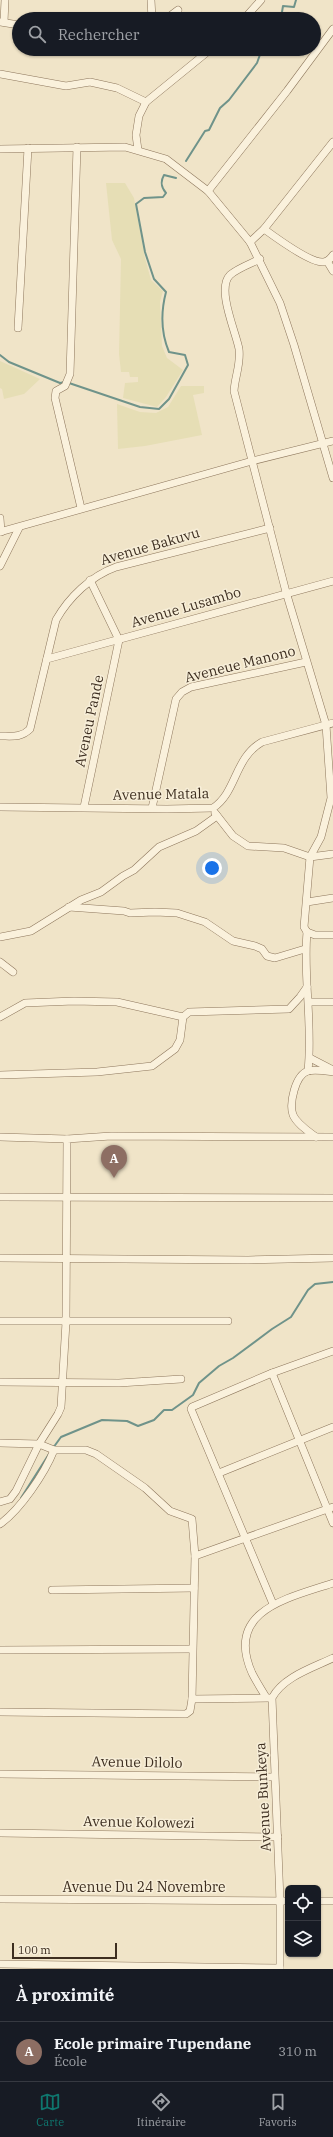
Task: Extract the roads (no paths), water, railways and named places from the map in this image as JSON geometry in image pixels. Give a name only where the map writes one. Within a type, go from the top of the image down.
[{"type":"street","points":[[5,0],[2,22],[12,24]]},
{"type":"street","points":[[151,0],[152,12]]},
{"type":"street","points":[[250,12],[261,0]]},
{"type":"street","points":[[321,45],[333,29]]},
{"type":"street","points":[[138,150],[136,135],[138,122],[146,102],[202,56]]},
{"type":"street","points":[[208,191],[313,56]]},
{"type":"street","points":[[0,74],[66,86],[90,82],[117,88],[146,102]]},
{"type":"street","points":[[250,242],[264,229],[333,142]]},
{"type":"street","points":[[76,147],[70,374],[65,386],[56,391],[55,398],[81,508]]},
{"type":"street","points":[[0,149],[125,147],[166,159],[208,191],[250,242],[260,260],[282,310],[333,478]]},
{"type":"street","points":[[18,328],[28,148]]},
{"type":"street","points":[[264,229],[298,252],[321,262],[327,261],[333,255]]},
{"type":"street","points":[[260,260],[236,270],[228,277],[225,286],[226,302],[239,348],[240,360],[235,378],[234,391],[286,592],[306,662],[329,724],[331,798],[321,837],[310,856],[304,927],[307,932],[305,950],[306,987],[310,1002],[310,1058],[308,1071],[297,1083],[291,1108],[294,1116],[316,1137]]},
{"type":"street","points":[[327,261],[333,271]]},
{"type":"street","points":[[0,518],[0,532],[19,528],[81,508],[252,461],[333,441]]},
{"type":"street","points":[[0,566],[19,528]]},
{"type":"street","name":"Avenue Bakuvu","points":[[0,736],[18,736],[25,734],[30,729],[37,705],[56,620],[64,607],[90,580],[102,571],[270,528]]},
{"type":"street","points":[[90,580],[119,640]]},
{"type":"street","name":"Avenue Lusambo","points":[[47,659],[286,592],[333,581]]},
{"type":"street","name":"Aveneu Pande","points":[[84,807],[119,640]]},
{"type":"street","name":"Aveneue Manono","points":[[152,808],[176,699],[182,692],[191,687],[306,662]]},
{"type":"street","name":"Avenue Matala","points":[[0,807],[213,808],[225,797],[245,757],[252,748],[262,742],[329,724]]},
{"type":"street","points":[[213,808],[217,816],[233,836],[248,846],[284,848],[310,856],[333,854]]},
{"type":"street","points":[[0,937],[32,931],[69,908],[101,892],[134,870],[159,847],[196,831],[217,816]]},
{"type":"street","points":[[307,902],[333,898]]},
{"type":"street","points":[[69,908],[124,911],[130,914],[155,912],[177,913],[205,922],[233,941],[262,949],[267,956],[275,958],[305,950]]},
{"type":"street","points":[[307,932],[315,935],[333,934]]},
{"type":"street","points":[[0,962],[13,972]]},
{"type":"street","points":[[0,1075],[104,1071],[152,1066],[175,1049],[180,1040],[183,1017],[189,1012],[289,1009],[300,998],[306,987]]},
{"type":"street","points":[[0,1017],[25,1003],[74,1001],[117,1002],[145,1007],[183,1017]]},
{"type":"street","points":[[310,1002],[333,1002]]},
{"type":"street","points":[[310,1058],[333,1071]]},
{"type":"street","points":[[308,1071],[333,1071]]},
{"type":"street","points":[[0,1137],[67,1139],[111,1136],[333,1137]]},
{"type":"street","points":[[0,1502],[10,1499],[16,1491],[39,1444],[58,1414],[60,1407],[66,1322],[67,1139]]},
{"type":"street","points":[[0,1197],[333,1198]]},
{"type":"street","points":[[0,1258],[248,1260],[333,1258]]},
{"type":"street","points":[[0,1321],[66,1322],[228,1320]]},
{"type":"street","points":[[273,1604],[191,1409],[192,1407],[272,1373],[333,1351]]},
{"type":"street","points":[[272,1373],[330,1508],[333,1523]]},
{"type":"street","points":[[0,1382],[119,1383],[181,1379]]},
{"type":"street","points":[[218,1473],[333,1427]]},
{"type":"street","points":[[0,1443],[39,1444],[51,1448],[86,1450],[96,1454],[144,1488],[170,1512],[192,1519],[195,1556],[192,1699],[190,1711],[186,1714],[0,1712]]},
{"type":"street","points":[[0,1524],[15,1510],[39,1476],[51,1448]]},
{"type":"street","points":[[195,1556],[330,1508]]},
{"type":"street","points":[[269,1698],[252,1672],[246,1645],[248,1630],[251,1623],[261,1612],[273,1604],[333,1583]]},
{"type":"street","points":[[52,1590],[194,1588]]},
{"type":"street","points":[[0,1650],[192,1649]]},
{"type":"street","points":[[192,1699],[269,1698],[280,1686],[300,1673],[333,1658]]},
{"type":"street","name":"Avenue Bunkeya","points":[[269,1698],[278,1837],[284,1901],[280,1968]]},
{"type":"street","name":"Avenue Dilolo","points":[[0,1774],[274,1777]]},
{"type":"street","name":"Avenue Kolowezi","points":[[0,1833],[278,1837]]},
{"type":"street","name":"Avenue Du 24 Novembre","points":[[0,1899],[284,1901]]},
{"type":"street","points":[[321,1901],[333,1901]]},
{"type":"street","points":[[0,1964],[97,1967],[280,1968]]},
{"type":"waterway","points":[[282,12],[283,6],[294,7],[296,0]]},
{"type":"waterway","points":[[186,161],[205,131],[209,130],[220,108],[229,100],[257,63],[260,56]]},
{"type":"waterway","points":[[69,383],[140,407],[159,409],[169,399],[188,365],[185,355],[169,352],[166,345],[163,330],[163,307],[166,292],[154,279],[145,252],[136,204],[144,198],[163,197],[166,193],[162,184],[164,175],[176,178]]},
{"type":"waterway","points":[[0,355],[9,362],[60,383],[65,382]]},
{"type":"waterway","points":[[53,1448],[61,1437],[102,1420],[127,1421],[138,1426],[154,1420],[164,1410],[172,1410],[193,1395],[199,1383],[219,1366],[233,1358],[291,1317],[308,1290],[315,1284],[333,1282]]},
{"type":"waterway","points":[[21,1498],[49,1454]]},
{"type":"place","name":"Ecole primaire Tupendane","points":[[114,1178]]}]
